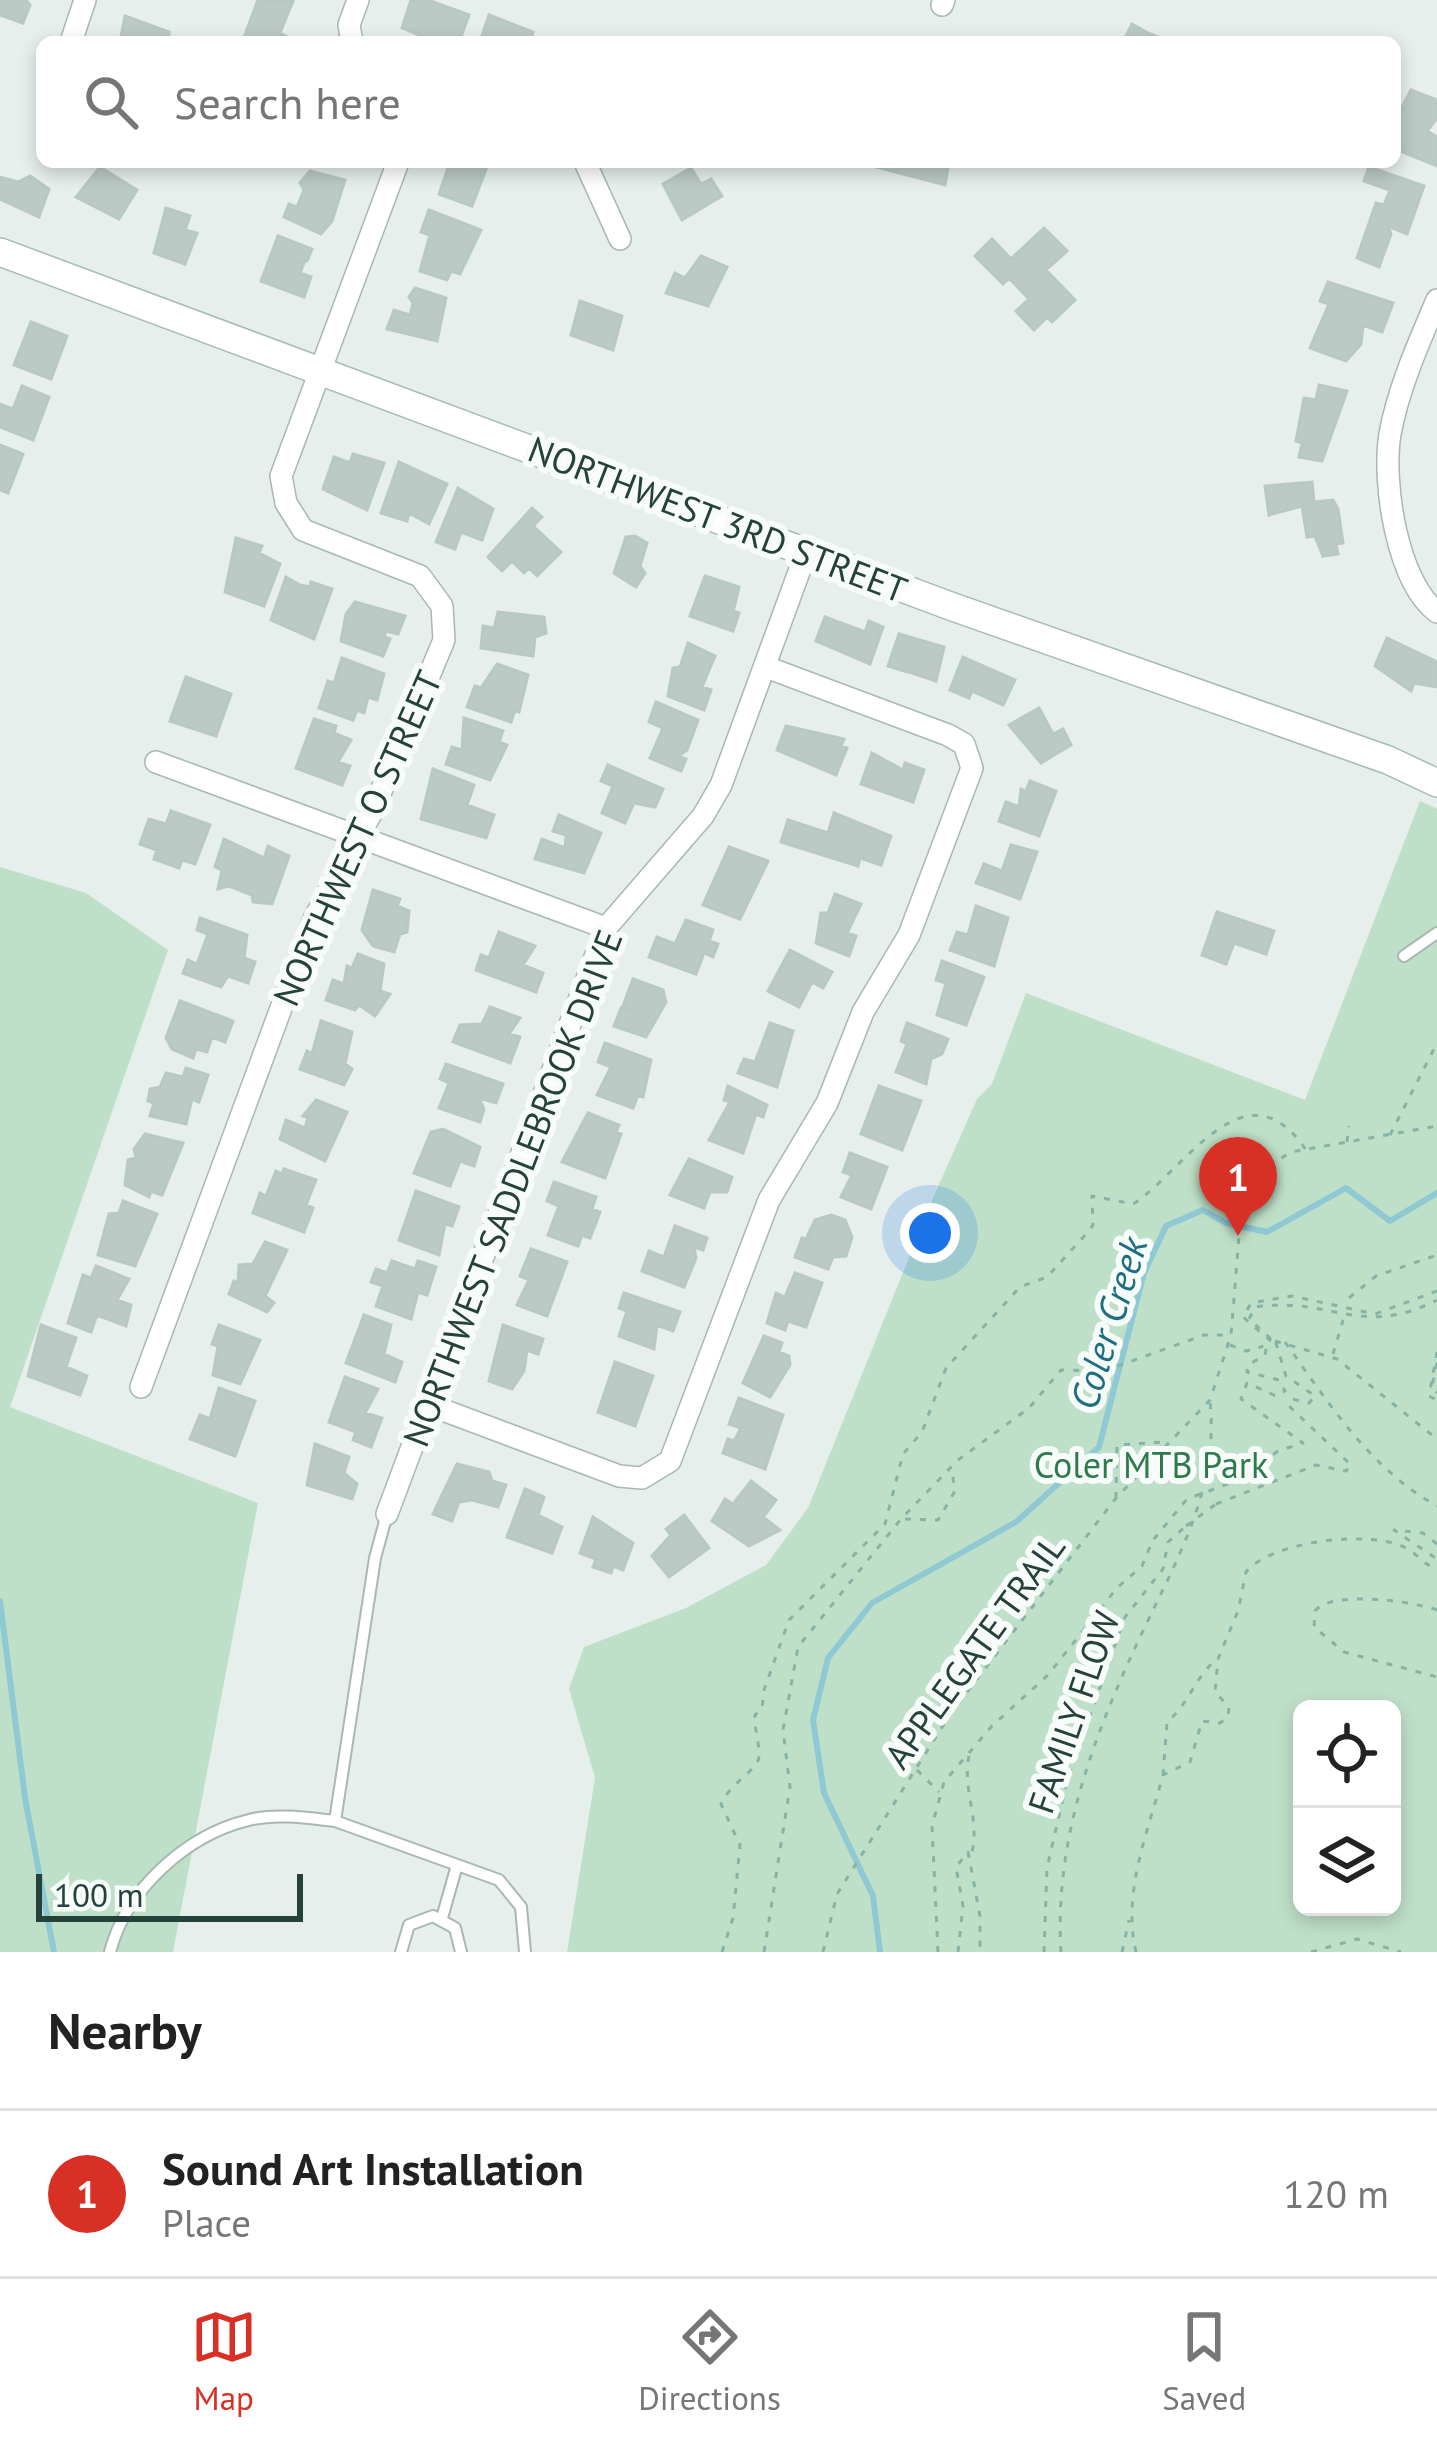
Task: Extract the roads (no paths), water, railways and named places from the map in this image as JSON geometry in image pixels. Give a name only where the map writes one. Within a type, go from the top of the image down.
[{"type":"street","points":[[73,36],[86,0]]},
{"type":"street","points":[[351,36],[349,25],[358,0]]},
{"type":"street","name":"NORTHWEST O STREET","points":[[141,1387],[314,919],[407,737],[444,640],[442,606],[420,576],[304,530],[286,503],[281,476],[324,372],[396,168]]},
{"type":"street","points":[[588,168],[620,239]]},
{"type":"street","name":"NORTHWEST 3RD STREET","points":[[3,261],[324,372],[953,608],[1388,760],[1437,783]]},
{"type":"street","points":[[1437,300],[1389,437],[1394,518],[1404,566],[1425,603],[1437,612]]},
{"type":"street","name":"NORTHWEST SADDLEBROOK DRIVE","points":[[387,1514],[606,928],[703,816],[721,785],[807,550]]},
{"type":"street","points":[[428,1404],[619,1476],[642,1478],[670,1461],[769,1200],[826,1102],[863,1012],[909,934],[972,768],[964,743],[766,667]]},
{"type":"street","points":[[156,762],[606,928]]},
{"type":"lane","points":[[1404,956],[1437,933]]},
{"type":"lane","points":[[335,1821],[375,1558],[387,1514]]},
{"type":"lane","points":[[110,1952],[132,1898],[207,1835],[252,1819],[335,1821],[511,1889],[521,1907],[525,1952]]},
{"type":"lane","points":[[442,1918],[457,1865]]},
{"type":"lane","points":[[401,1952],[409,1925],[424,1917],[442,1918],[455,1928],[461,1952]]},
{"type":"waterway","name":"Coler Creek","points":[[880,1952],[873,1896],[824,1793],[813,1720],[828,1658],[872,1603],[1016,1522],[1099,1447],[1144,1273],[1166,1226],[1203,1210],[1226,1223],[1267,1232],[1346,1188],[1390,1221],[1437,1193]]},
{"type":"waterway","points":[[0,1601],[25,1798],[54,1952]]},
{"type":"place","name":"Sound Art Installation","points":[[1238,1236]]},
{"type":"park label","name":"Coler MTB Park","points":[[1151,1464]]}]
